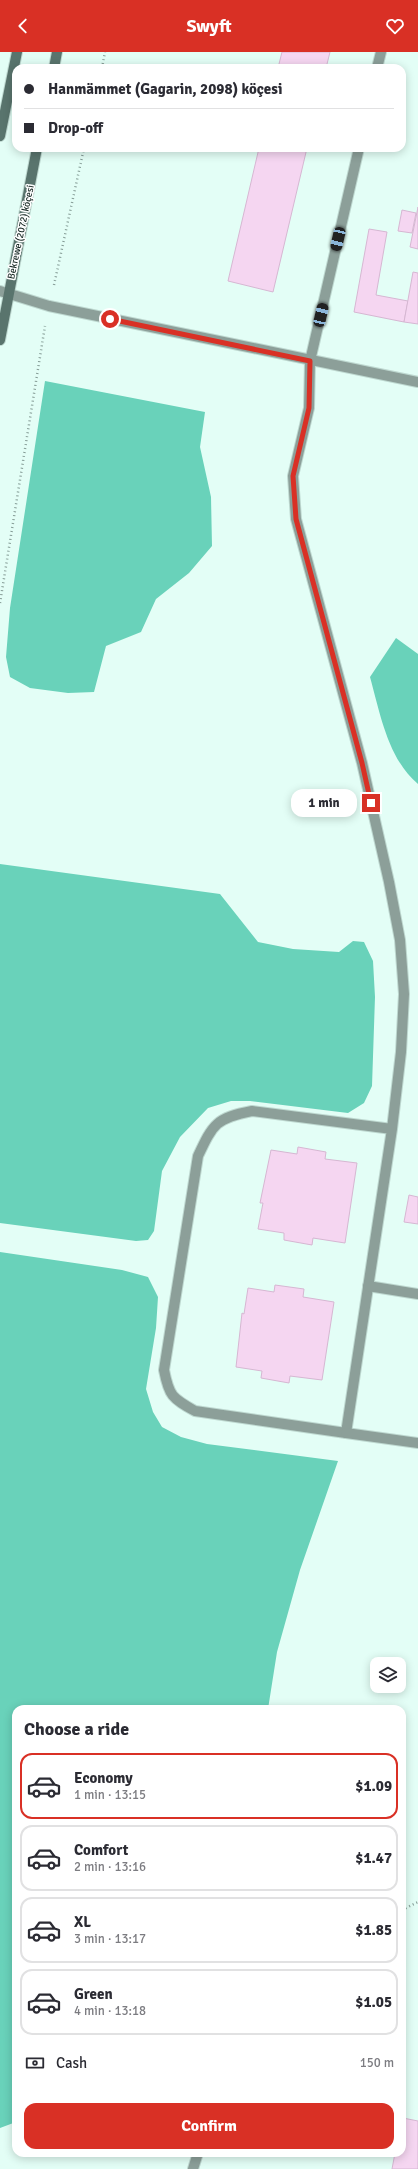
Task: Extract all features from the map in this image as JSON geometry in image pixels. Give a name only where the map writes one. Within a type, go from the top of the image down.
[{"type":"main road","points":[[15,64],[17,52]]},
{"type":"main road","points":[[55,64],[57,52]]},
{"type":"main road","points":[[0,136],[12,77]]},
{"type":"main road","name":"Bekrewe (2072) köçesi","points":[[0,340],[4,292],[36,152]]},
{"type":"street","points":[[378,64],[381,52]]},
{"type":"street","points":[[346,1433],[392,1129],[401,1052],[404,994],[400,940],[389,882],[362,763],[296,519],[293,476],[309,408],[310,361],[358,152]]},
{"type":"street","points":[[4,292],[49,306],[310,361],[418,382]]},
{"type":"street","points":[[392,1129],[252,1111],[229,1116],[210,1130],[198,1156],[164,1370],[167,1389],[177,1400],[195,1411],[418,1443]]},
{"type":"street","points":[[368,1286],[418,1294]]},
{"type":"street","points":[[193,2169],[197,2157]]},
{"type":"path","points":[[103,64],[105,52]]},
{"type":"path","points":[[0,603],[49,306],[83,152]]},
{"type":"path","points":[[406,1908],[418,1902]]},
{"type":"green space","points":[[45,381],[205,412],[200,447],[211,497],[212,546],[189,573],[156,599],[141,632],[106,646],[94,692],[68,693],[30,688],[10,677],[6,657],[10,608]]},
{"type":"green space","points":[[396,638],[418,654],[418,784],[399,762],[392,749],[386,735],[370,677]]},
{"type":"green space","points":[[0,864],[220,894],[258,942],[293,949],[339,952],[353,941],[364,942],[373,961],[375,997],[372,1086],[364,1103],[348,1113],[250,1101],[231,1101],[208,1108],[180,1137],[162,1171],[154,1231],[148,1240],[136,1241],[0,1223]]},
{"type":"green space","points":[[0,1252],[122,1270],[148,1277],[158,1297],[156,1328],[146,1389],[153,1412],[162,1427],[181,1437],[207,1444],[338,1461],[300,1570],[277,1652],[269,1705],[12,1705],[12,2124],[0,2128]]},
{"type":"building","points":[[282,52],[330,52],[327,64],[279,64]]},
{"type":"building","points":[[258,152],[306,152],[273,292],[228,281]]},
{"type":"building","points":[[418,207],[418,249],[410,247]]},
{"type":"building","points":[[402,210],[416,213],[412,233],[398,231]]},
{"type":"building","points":[[369,229],[387,232],[376,295],[408,301],[404,322],[354,312]]},
{"type":"building","points":[[413,272],[418,273],[418,324],[404,322]]},
{"type":"building","points":[[298,1147],[326,1152],[325,1159],[357,1163],[345,1243],[313,1238],[312,1245],[284,1240],[284,1233],[258,1229],[263,1203],[260,1203],[271,1150],[297,1154]]},
{"type":"building","points":[[409,1195],[418,1197],[418,1224],[404,1222]]},
{"type":"building","points":[[275,1285],[304,1289],[303,1297],[334,1302],[322,1380],[290,1376],[289,1383],[261,1378],[262,1371],[236,1367],[242,1313],[244,1314],[248,1288],[274,1292]]},
{"type":"building","points":[[406,2119],[418,2121],[418,2169],[392,2169],[394,2157],[406,2157]]},
{"type":"route","points":[[110,319],[310,361],[309,408],[293,476],[296,519],[362,763],[371,803]]}]
